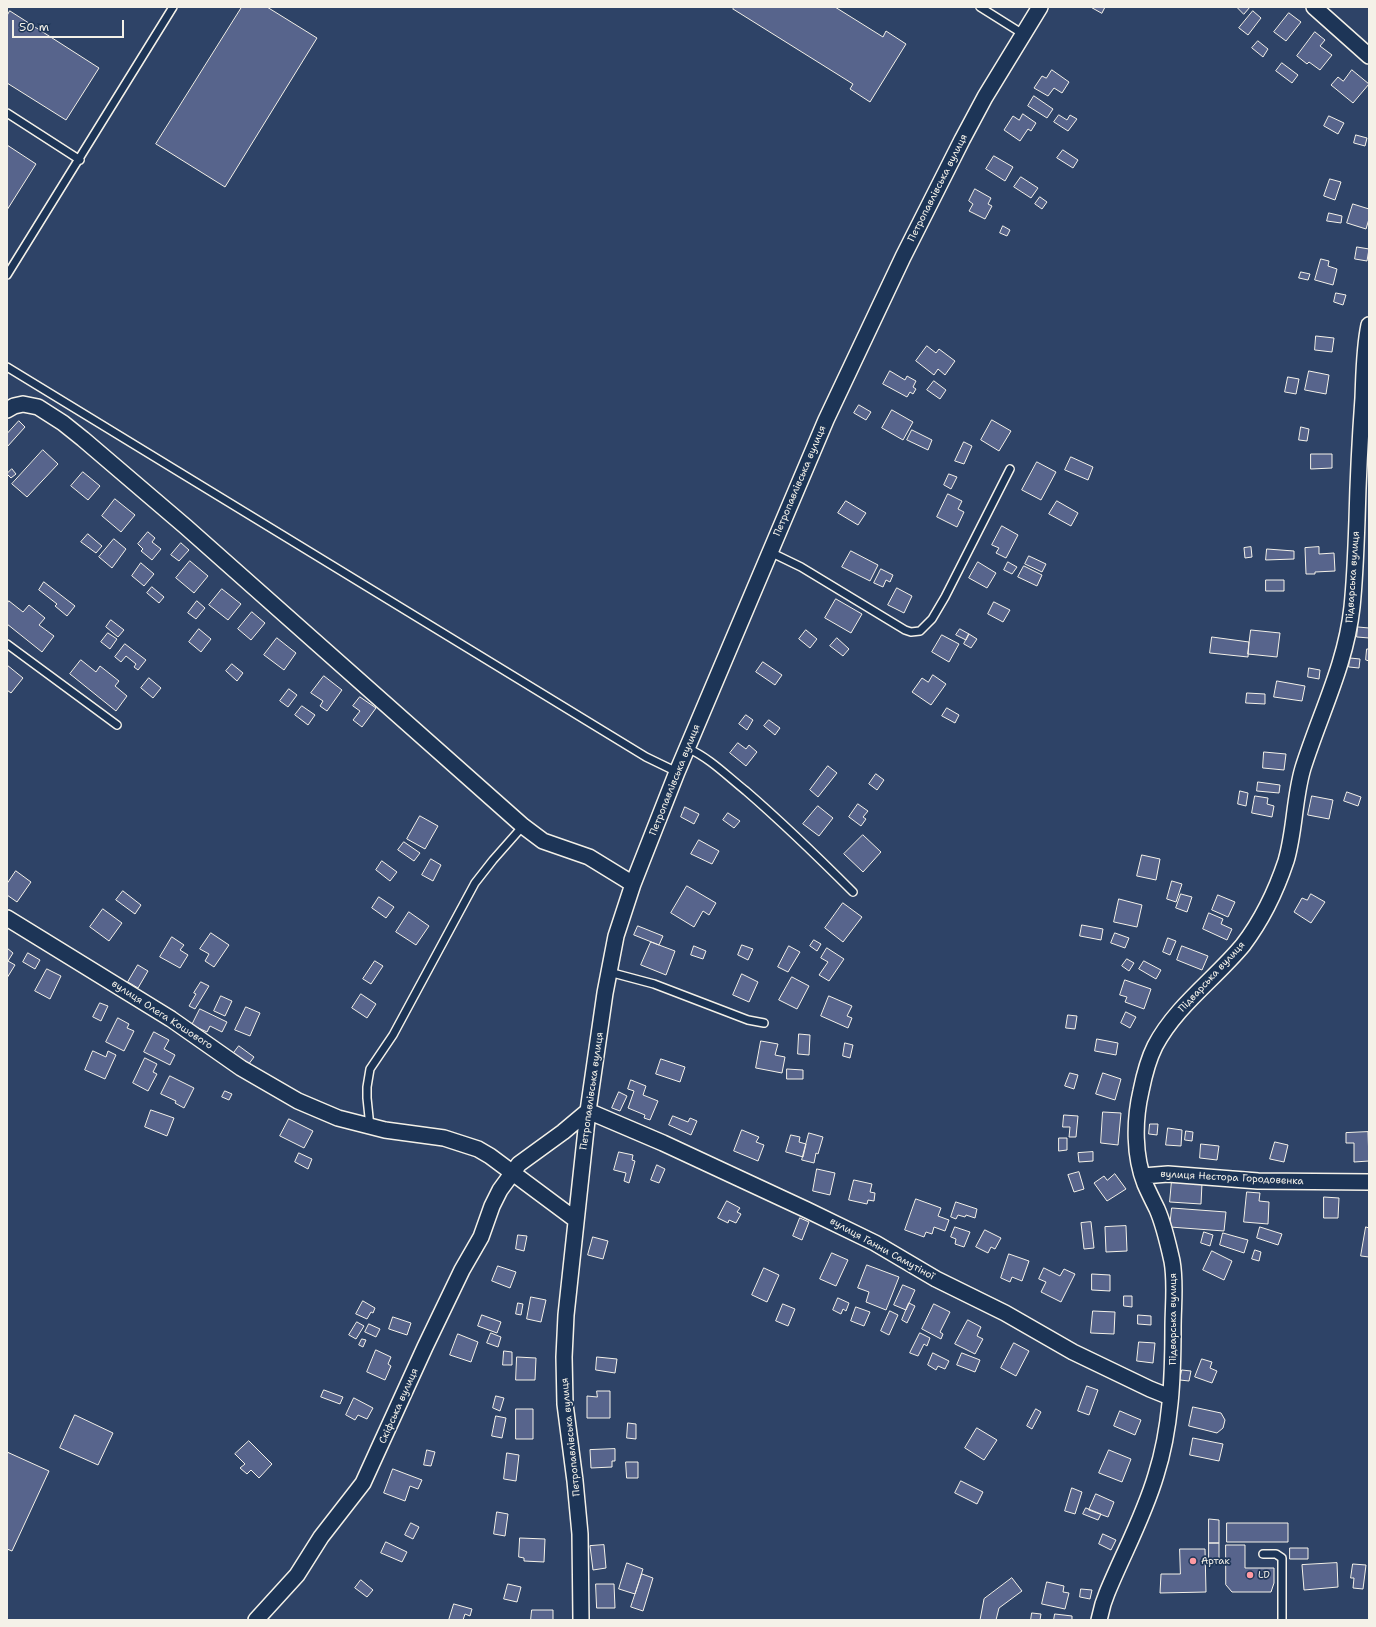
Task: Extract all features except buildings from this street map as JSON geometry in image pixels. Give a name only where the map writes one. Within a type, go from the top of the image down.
[{"type":"street","name":"Петропавлівська вулиця","points":[[581,1620],[580,1534],[565,1404],[564,1374],[566,1315],[588,1111],[609,972],[616,936],[633,884],[677,772],[826,420],[900,263],[974,117],[1040,7]]},
{"type":"street","points":[[1314,7],[1369,56]]},
{"type":"street","name":"Підварська вулиця","points":[[1099,1620],[1102,1604],[1156,1476],[1170,1397],[1175,1297],[1174,1276],[1167,1238],[1143,1176],[1139,1157],[1136,1130],[1140,1093],[1149,1059],[1164,1030],[1174,1017],[1246,941],[1260,920],[1271,898],[1286,860],[1303,768],[1337,676],[1351,621],[1365,354],[1369,324]]},
{"type":"street","points":[[7,410],[14,406],[23,404],[38,407],[63,423],[166,509],[523,826],[543,841],[590,857],[633,884]]},
{"type":"street","name":"вулиця Олега Кошового","points":[[7,918],[171,1019],[265,1083],[318,1110],[338,1118],[370,1127],[461,1142],[490,1156],[576,1220]]},
{"type":"street","name":"Скіфська вулиця","points":[[256,1620],[297,1575],[321,1536],[363,1483],[432,1334],[483,1232],[494,1201],[512,1172],[519,1164],[563,1132],[588,1111]]},
{"type":"street","name":"вулиця Ганни Самутіної","points":[[588,1111],[657,1140],[814,1213],[880,1246],[936,1279],[1005,1313],[1073,1352],[1170,1397]]},
{"type":"street","name":"вулиця Нестора Городовенка","points":[[1143,1176],[1168,1174],[1258,1181],[1369,1182]]},
{"type":"lane","points":[[8,271],[80,160],[173,7]]},
{"type":"lane","points":[[980,7],[1023,34]]},
{"type":"lane","points":[[7,113],[80,160]]},
{"type":"lane","points":[[7,367],[646,757],[677,772]]},
{"type":"lane","points":[[770,552],[801,567],[905,630],[911,632],[920,631],[932,619],[945,598],[1010,469]]},
{"type":"lane","points":[[7,644],[117,725]]},
{"type":"lane","points":[[687,748],[700,754],[770,812],[853,892]]},
{"type":"lane","points":[[370,1127],[367,1086],[370,1069],[393,1035],[475,883],[523,826]]},
{"type":"lane","points":[[609,972],[654,984],[748,1020],[764,1023]]},
{"type":"lane","points":[[1263,1554],[1276,1554],[1282,1558],[1282,1620]]},
{"type":"place","name":"Артак","points":[[1193,1561]]},
{"type":"place","name":"LD","points":[[1250,1575]]}]
